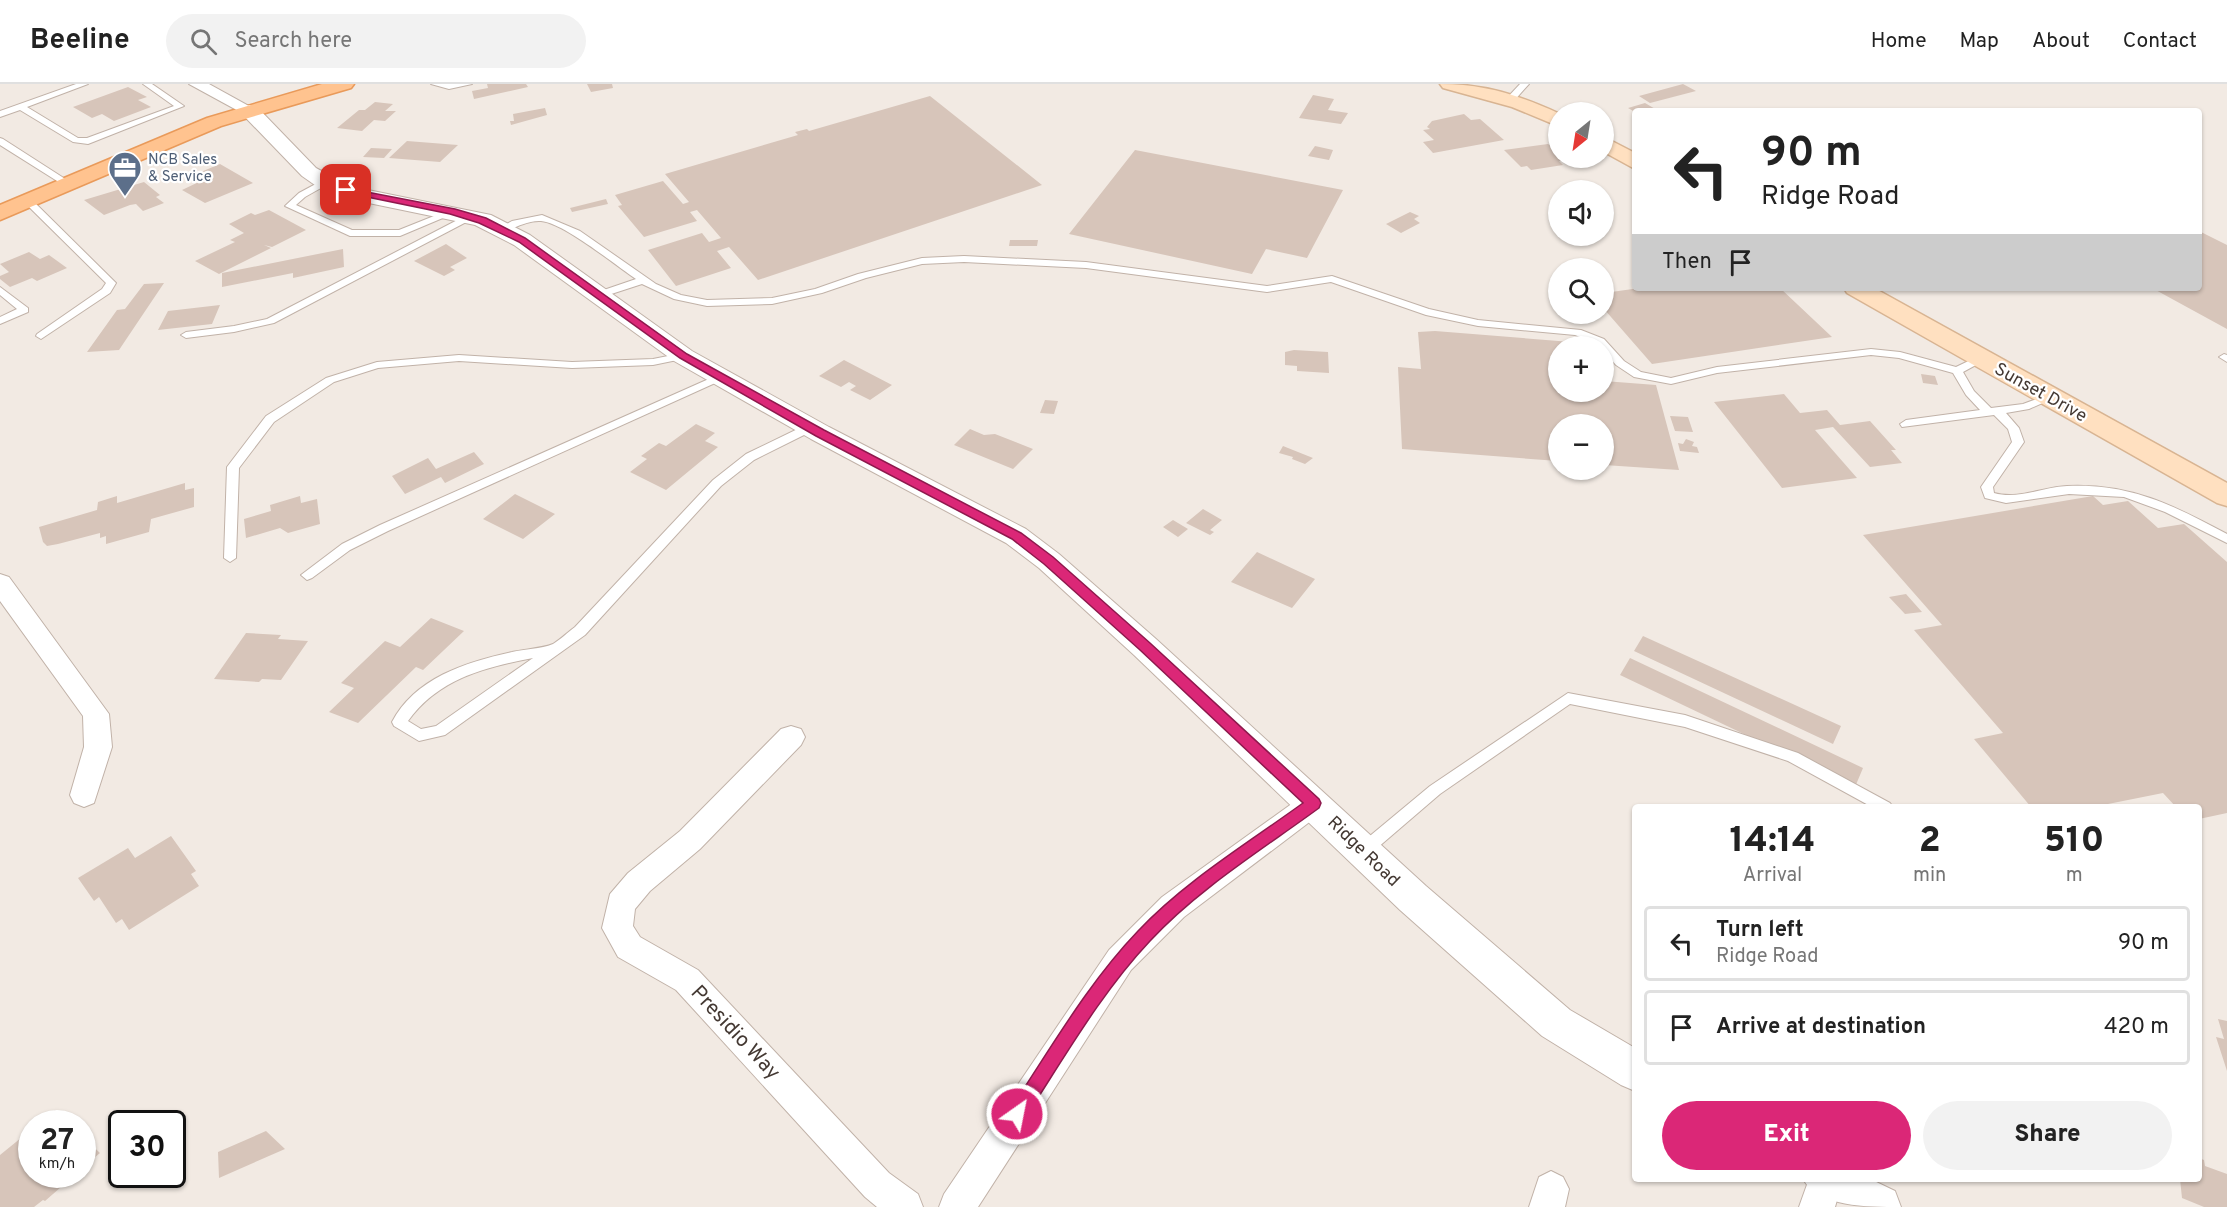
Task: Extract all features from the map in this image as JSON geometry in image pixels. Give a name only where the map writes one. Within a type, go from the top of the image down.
[{"type":"main road","points":[[0,213],[206,125],[344,84]]},
{"type":"main road","points":[[1450,84],[1509,101],[1548,116]]},
{"type":"main road","points":[[1614,149],[1632,160]]},
{"type":"main road","name":"Sunset Drive","points":[[1861,291],[2227,496]]},
{"type":"street","points":[[197,84],[250,111]]},
{"type":"street","name":"Ridge Road","points":[[250,111],[309,172],[325,182],[359,195],[460,214],[522,240],[683,356],[810,428],[1016,536],[1049,561],[1145,647],[1413,898],[1556,1023],[1632,1069]]},
{"type":"street","points":[[0,583],[96,714],[98,747],[84,795]]},
{"type":"street","name":"Presidio Way","points":[[791,737],[690,840],[639,882],[621,904],[617,928],[629,948],[687,980],[877,1185],[904,1207]]},
{"type":"street","points":[[957,1207],[1120,960],[1173,907],[1314,803]]},
{"type":"street","points":[[1823,1189],[1879,1207]]},
{"type":"lane","points":[[0,114],[84,84]]},
{"type":"lane","points":[[21,107],[76,140],[88,141],[180,106],[147,84]]},
{"type":"lane","points":[[435,84],[449,87],[468,84]]},
{"type":"lane","points":[[1509,101],[1525,84]]},
{"type":"lane","points":[[0,141],[68,184]]},
{"type":"lane","points":[[325,182],[302,195],[290,206],[350,233],[400,232],[460,214]]},
{"type":"lane","points":[[28,201],[111,283],[106,291],[41,336]]},
{"type":"lane","points":[[186,335],[234,329],[270,321],[460,214]]},
{"type":"lane","points":[[501,230],[515,223],[542,218],[577,233],[643,280],[678,297],[707,303],[772,301],[818,291],[862,276],[922,261],[964,259],[1086,265],[1267,289],[1332,279],[1426,312],[1478,323],[1576,332],[1600,341],[1620,363],[1638,375],[1671,381],[1717,370],[1871,352],[1900,355],[1957,371],[1970,393],[2013,428],[2018,442],[1987,487],[1989,495],[1995,498],[2017,499],[2058,491],[2107,491],[2135,495],[2173,510],[2227,539]]},
{"type":"lane","points":[[599,295],[643,280]]},
{"type":"lane","points":[[0,290],[24,310],[0,321]]},
{"type":"lane","points":[[230,558],[233,466],[270,418],[330,380],[377,365],[459,358],[572,365],[652,362],[683,356]]},
{"type":"lane","points":[[1957,371],[1981,358]]},
{"type":"lane","points":[[307,575],[346,547],[384,528],[720,376]]},
{"type":"lane","points":[[1906,424],[2025,407],[2050,397]]},
{"type":"lane","points":[[556,648],[486,663],[453,675],[423,692],[408,706],[399,722],[419,735],[440,730],[556,648],[580,631],[717,483],[750,457],[810,428]]},
{"type":"lane","points":[[1364,850],[1435,790],[1568,698],[1685,721],[1793,757],[1880,804]]},
{"type":"building","points":[[487,84],[526,84],[528,87],[474,99],[472,91],[488,88]]},
{"type":"building","points":[[587,84],[612,84],[613,88],[591,92]]},
{"type":"building","points":[[1683,84],[1696,91],[1650,103],[1639,96]]},
{"type":"building","points":[[128,87],[147,97],[138,100],[151,107],[114,121],[102,114],[92,118],[73,107]]},
{"type":"building","points":[[1313,95],[1334,99],[1328,110],[1348,113],[1341,124],[1299,118]]},
{"type":"building","points":[[930,96],[1042,185],[758,280],[729,247],[717,251],[731,268],[676,286],[648,250],[702,233],[709,242],[721,238],[697,210],[690,212],[697,221],[644,237],[618,206],[622,205],[615,195],[663,181],[683,204],[689,202],[665,174],[798,135],[795,132],[807,129],[809,131]]},
{"type":"building","points":[[375,102],[393,104],[385,111],[396,111],[385,121],[374,120],[362,131],[337,128],[359,110],[365,110]]},
{"type":"building","points":[[1645,103],[1654,108],[1632,108],[1632,110],[1628,108]]},
{"type":"building","points":[[545,108],[547,115],[511,125],[510,121],[514,121],[513,114]]},
{"type":"building","points":[[1464,114],[1471,120],[1480,119],[1504,140],[1433,153],[1423,142],[1434,140],[1423,130],[1430,129],[1427,127],[1432,121]]},
{"type":"building","points":[[407,141],[458,145],[440,162],[389,158]]},
{"type":"building","points":[[1548,144],[1548,167],[1531,170],[1527,166],[1521,167],[1504,150]]},
{"type":"building","points":[[1315,146],[1333,150],[1329,160],[1308,156]]},
{"type":"building","points":[[371,148],[392,149],[384,158],[363,157]]},
{"type":"building","points":[[1135,150],[1343,190],[1307,258],[1266,249],[1252,274],[1069,234]]},
{"type":"building","points":[[220,164],[253,183],[205,203],[182,190],[205,179],[196,174]]},
{"type":"building","points":[[144,182],[160,195],[156,197],[164,203],[143,211],[136,204],[130,205],[104,215],[84,200]]},
{"type":"building","points":[[606,199],[608,204],[572,212],[570,208]]},
{"type":"building","points":[[269,210],[306,230],[272,247],[264,245],[271,248],[219,274],[195,261],[235,242],[230,240],[244,233],[229,224],[251,213],[255,215]]},
{"type":"building","points":[[1410,212],[1419,216],[1414,219],[1420,223],[1401,233],[1386,224]]},
{"type":"building","points":[[2202,232],[2227,245],[2227,329],[2157,291],[2202,291]]},
{"type":"building","points":[[1010,240],[1038,240],[1037,246],[1009,246]]},
{"type":"building","points":[[446,244],[467,258],[450,267],[455,270],[444,276],[414,261]]},
{"type":"building","points":[[343,249],[344,267],[293,278],[293,273],[222,287],[222,273]]},
{"type":"building","points":[[29,252],[40,259],[49,255],[67,268],[37,281],[32,278],[10,287],[0,279],[0,276],[9,272],[0,264]]},
{"type":"building","points":[[164,283],[119,350],[87,352],[117,310],[125,309],[144,284]]},
{"type":"building","points":[[1632,289],[1632,291],[1783,291],[1832,337],[1652,364],[1614,320],[1614,292]]},
{"type":"building","points":[[220,305],[212,324],[158,330],[168,311]]},
{"type":"building","points":[[1435,331],[1548,340],[1548,402],[1614,402],[1614,382],[1656,385],[1679,470],[1614,466],[1614,414],[1548,414],[1548,460],[1402,449],[1398,367],[1421,369],[1418,332]]},
{"type":"building","points":[[1294,350],[1328,352],[1329,373],[1297,371],[1297,366],[1285,365],[1285,352]]},
{"type":"building","points":[[844,360],[892,385],[870,400],[850,390],[856,386],[849,382],[841,387],[819,376]]},
{"type":"building","points":[[1921,374],[1935,376],[1938,385],[1923,383]]},
{"type":"building","points":[[1784,394],[1800,413],[1827,410],[1840,425],[1870,421],[1896,450],[1891,450],[1902,463],[1870,467],[1833,427],[1815,430],[1857,478],[1782,488],[1714,402]]},
{"type":"building","points":[[1045,400],[1058,401],[1054,414],[1040,413]]},
{"type":"building","points":[[1670,416],[1688,417],[1693,432],[1675,431]]},
{"type":"building","points":[[696,424],[715,433],[705,441],[718,447],[666,490],[630,472],[647,459],[641,456],[659,443],[666,446]]},
{"type":"building","points":[[970,429],[984,435],[995,434],[1033,449],[1013,469],[954,445]]},
{"type":"building","points":[[1686,439],[1694,442],[1692,446],[1697,447],[1699,453],[1680,451],[1678,443],[1683,444]]},
{"type":"building","points":[[1283,446],[1313,458],[1305,464],[1292,459],[1293,457],[1279,453]]},
{"type":"building","points":[[474,452],[484,464],[445,483],[441,477],[405,494],[392,476],[428,458],[436,469]]},
{"type":"building","points":[[185,483],[185,490],[194,488],[194,507],[151,519],[149,532],[106,544],[106,536],[100,538],[100,533],[47,546],[43,542],[39,527],[97,510],[98,502],[117,496],[117,503]]},
{"type":"building","points":[[515,494],[555,514],[523,539],[483,519]]},
{"type":"building","points":[[300,496],[301,503],[317,499],[320,524],[288,533],[280,528],[246,538],[244,519],[271,511],[270,505]]},
{"type":"building","points":[[2093,496],[2103,505],[2128,501],[2158,528],[2184,524],[2227,562],[2227,813],[2202,818],[2202,804],[2173,804],[2163,793],[2108,804],[2028,804],[1974,739],[2003,733],[1914,630],[1942,625],[1863,535]]},
{"type":"building","points":[[1203,509],[1222,520],[1210,530],[1214,532],[1210,535],[1186,523]]},
{"type":"building","points":[[1173,520],[1188,529],[1178,537],[1163,527]]},
{"type":"building","points":[[1257,552],[1315,579],[1292,608],[1231,582]]},
{"type":"building","points":[[1906,594],[1922,612],[1905,614],[1889,597]]},
{"type":"building","points":[[431,618],[464,631],[423,670],[416,667],[358,723],[329,712],[354,688],[341,683],[385,641],[400,647]]},
{"type":"building","points":[[246,633],[281,635],[278,639],[308,641],[281,680],[262,679],[259,682],[214,679]]},
{"type":"building","points":[[1643,636],[1841,726],[1833,744],[1634,651]]},
{"type":"building","points":[[1630,658],[1863,768],[1855,787],[1620,675]]},
{"type":"building","points":[[171,836],[196,871],[191,874],[199,886],[129,930],[122,919],[116,923],[99,897],[94,901],[78,878],[128,848],[135,858]]},
{"type":"building","points":[[2218,1019],[2227,1021],[2227,1071],[2216,1037],[2224,1039]]},
{"type":"building","points":[[266,1131],[285,1149],[219,1178],[218,1152]]},
{"type":"building","points":[[18,1140],[18,1188],[60,1188],[34,1207],[0,1207],[0,1155]]},
{"type":"building","points":[[2202,1159],[2205,1166],[2227,1174],[2227,1207],[2204,1207],[2182,1198],[2180,1182],[2202,1182]]},
{"type":"place","name":"NCB Sales & Service","points":[[125,197]]},
{"type":"route","points":[[346,190],[359,195],[483,220],[522,240],[683,356],[820,433],[1016,536],[1049,561],[1145,647],[1314,803],[1173,907],[1120,960],[1017,1114]]}]
